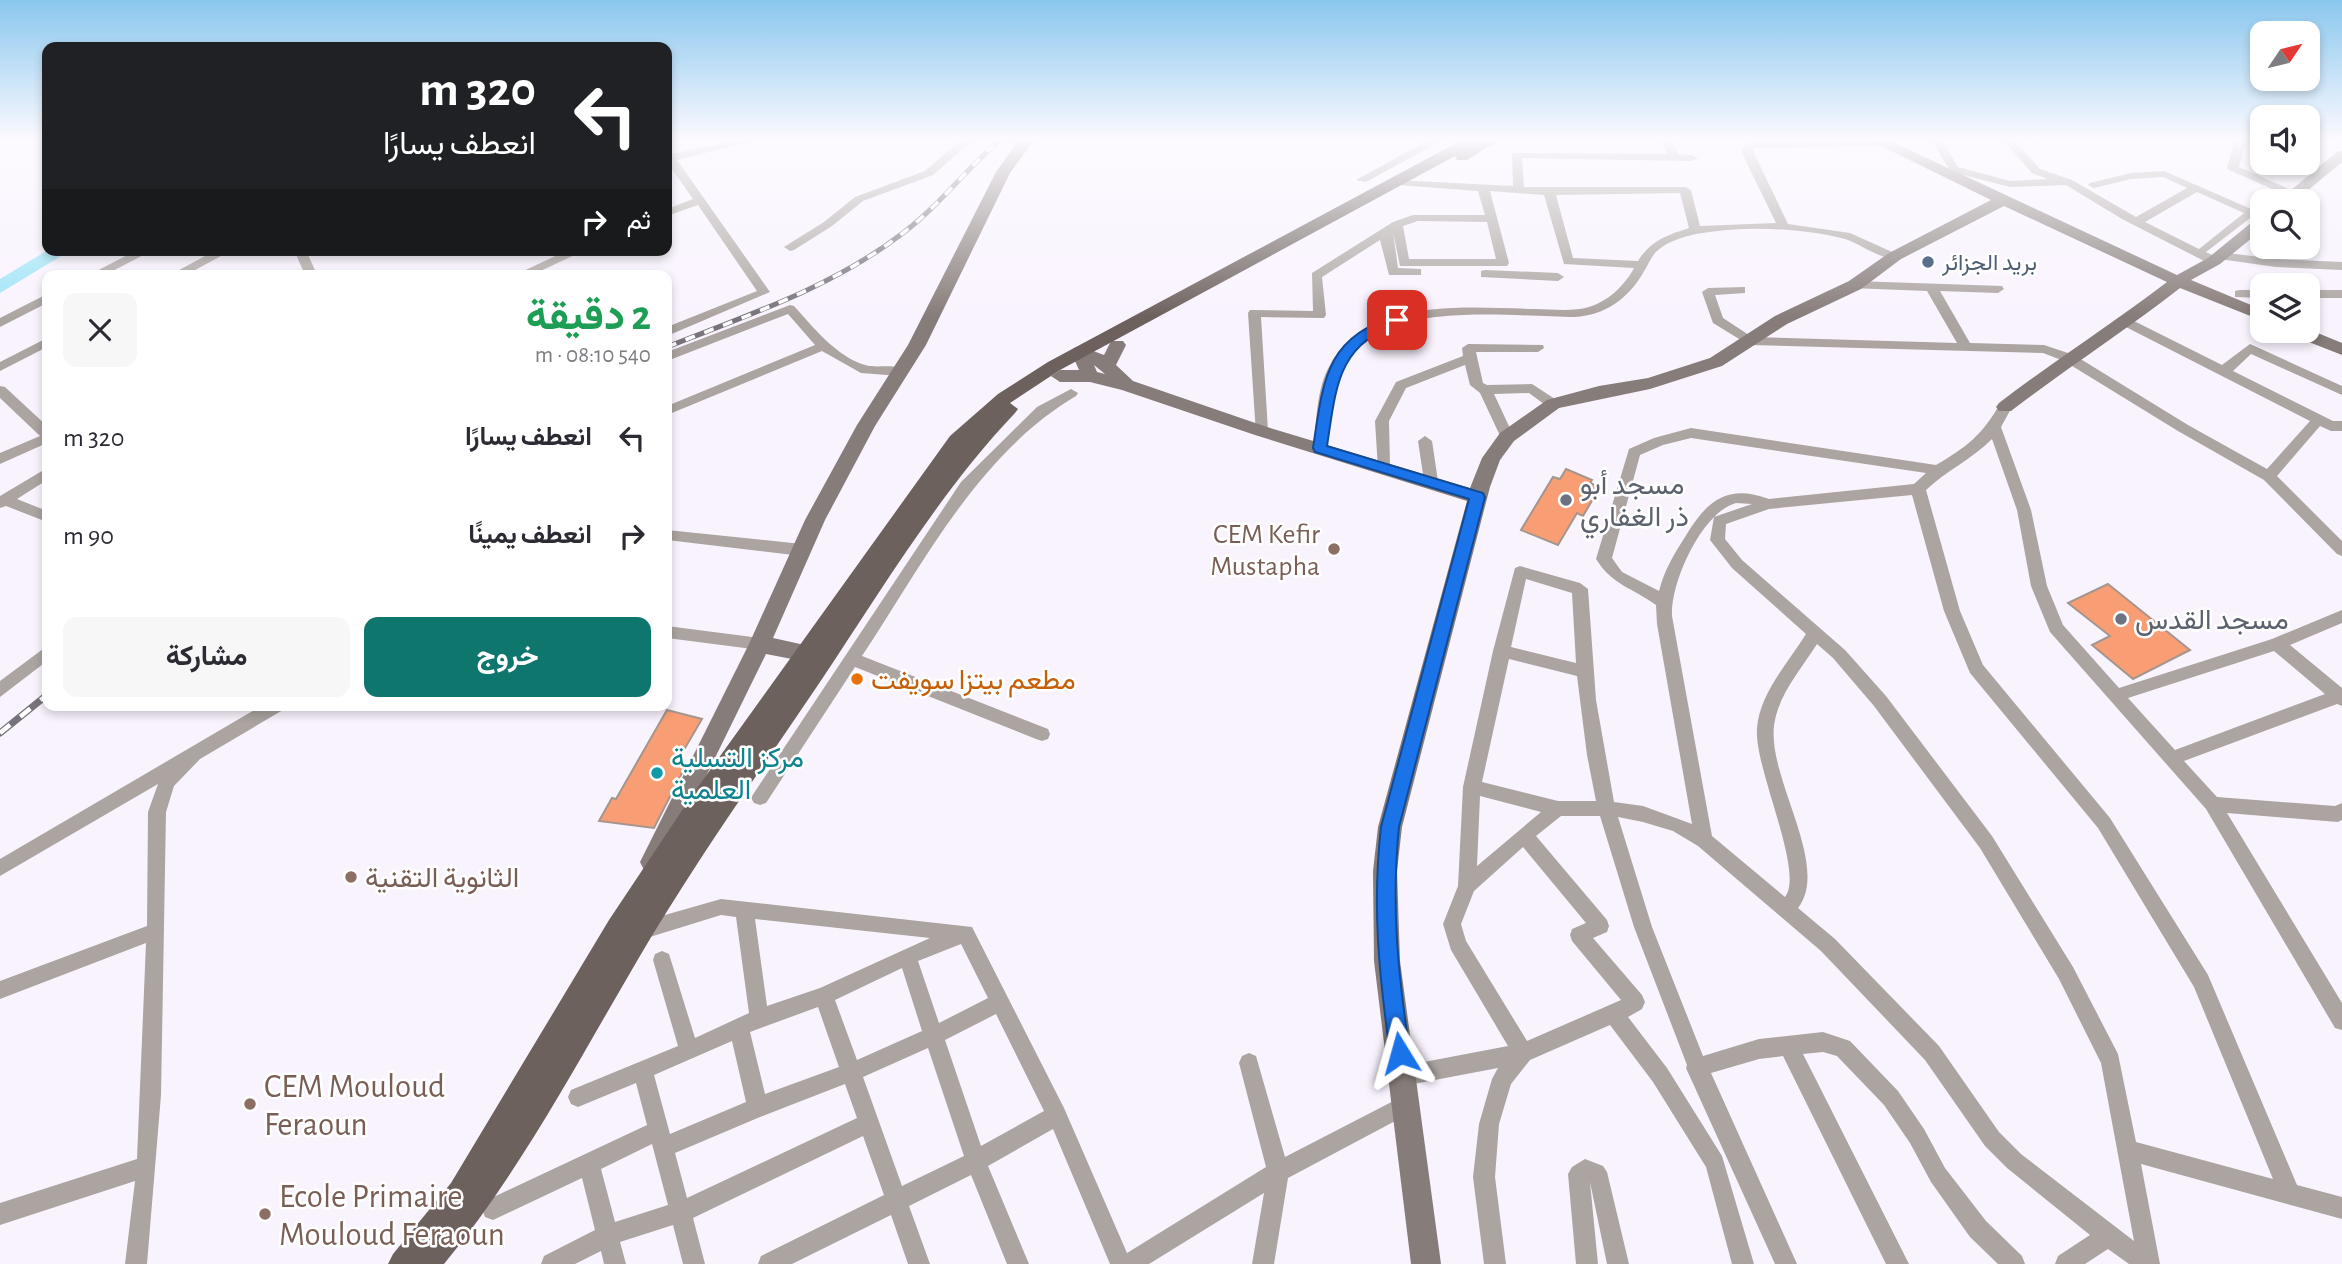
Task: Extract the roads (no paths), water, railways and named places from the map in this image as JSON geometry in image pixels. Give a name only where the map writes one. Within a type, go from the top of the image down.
[{"type":"main road","points":[[1116,345],[1378,199]]},
{"type":"main road","points":[[429,1261],[457,1226],[531,1115],[703,798],[970,449],[1002,415],[1031,392],[1066,385],[1091,363],[1379,199]]},
{"type":"main road","points":[[403,1264],[461,1193],[544,1057],[629,930],[751,768],[814,656],[957,440],[1019,385],[1091,363]]},
{"type":"street","points":[[790,247],[828,223],[858,199]]},
{"type":"street","points":[[629,930],[815,520],[866,425],[917,345],[988,199]]},
{"type":"street","points":[[1397,224],[1404,263],[1503,263],[1487,199]]},
{"type":"street","points":[[1551,199],[1568,261],[1642,265]]},
{"type":"street","points":[[1687,199],[1695,230]]},
{"type":"street","points":[[1769,199],[1783,226]]},
{"type":"street","points":[[2097,199],[2136,222],[2213,255],[2276,263],[2342,266]]},
{"type":"street","points":[[2136,222],[2177,199]]},
{"type":"street","points":[[2213,255],[2252,212],[2222,199]]},
{"type":"street","points":[[672,212],[700,200],[764,292],[672,330]]},
{"type":"street","points":[[1426,1264],[1387,961],[1385,872],[1390,827],[1478,497],[1491,458],[1507,436],[1553,404],[1690,372],[1716,362],[1781,320],[1855,285],[1895,256],[2003,200],[2178,281],[2250,311]]},
{"type":"street","points":[[1261,431],[1254,313],[1320,315],[1316,276],[1397,224],[1417,217],[1492,219]]},
{"type":"street","points":[[1320,448],[1336,365],[1358,340],[1377,326],[1417,315],[1587,312],[1613,302],[1633,280],[1653,248],[1673,235],[1695,230],[1783,226],[1849,237],[1895,256]]},
{"type":"street","points":[[2149,1264],[2111,1061],[2060,962],[1986,842],[1880,701],[1839,654],[1737,564],[1717,540],[1719,521],[1768,504],[1918,489],[1938,470],[1975,449],[1995,429],[2005,407],[2069,358],[2126,322],[2250,230]]},
{"type":"street","points":[[1385,233],[1393,272],[1558,277]]},
{"type":"street","points":[[105,270],[135,256]]},
{"type":"street","points":[[186,270],[214,256]]},
{"type":"street","points":[[533,270],[565,256]]},
{"type":"street","points":[[1855,285],[1998,289]]},
{"type":"street","points":[[1931,288],[1965,345]]},
{"type":"street","points":[[1741,290],[1708,292],[1717,320],[1749,341],[2044,349],[2069,358],[2183,428],[2269,476],[2342,550]]},
{"type":"street","points":[[2239,293],[2250,293]]},
{"type":"street","points":[[2320,294],[2342,294]]},
{"type":"street","points":[[0,323],[42,302]]},
{"type":"street","points":[[672,355],[790,309],[823,346],[861,369],[900,372]]},
{"type":"street","points":[[2126,322],[2318,420],[2331,426],[2342,426]]},
{"type":"street","points":[[2320,340],[2342,349]]},
{"type":"street","points":[[0,367],[42,345]]},
{"type":"street","points":[[1116,345],[1091,363],[1127,385],[1261,431],[1478,497]]},
{"type":"street","points":[[672,409],[823,346]]},
{"type":"street","points":[[1507,436],[1485,390],[1477,385],[1468,348],[1538,348]]},
{"type":"street","points":[[2223,372],[2250,348],[2342,391]]},
{"type":"street","points":[[1383,466],[1382,421],[1401,385],[1470,358]]},
{"type":"street","points":[[760,798],[966,486],[1066,385]]},
{"type":"street","points":[[1485,390],[1532,388],[1553,404]]},
{"type":"street","points":[[0,390],[42,431]]},
{"type":"street","points":[[2269,476],[2318,420]]},
{"type":"street","points":[[1995,429],[2024,510],[2039,586],[2056,628],[2212,803],[2342,1021]]},
{"type":"street","points":[[1664,603],[1646,589],[1617,576],[1604,559],[1634,452],[1659,441],[1691,432],[1938,470]]},
{"type":"street","points":[[0,459],[42,438]]},
{"type":"street","points":[[1425,441],[1431,481]]},
{"type":"street","points":[[1,501],[42,476]]},
{"type":"street","points":[[1918,489],[1952,611],[1976,668],[2104,823],[2201,981],[2291,1196]]},
{"type":"street","points":[[1704,840],[1686,759],[1664,603],[1671,576],[1704,516],[1720,503],[1737,496],[1751,497],[1768,504]]},
{"type":"street","points":[[1,501],[42,515]]},
{"type":"street","points":[[672,536],[802,550]]},
{"type":"street","points":[[1523,1053],[1458,944],[1452,925],[1467,886],[1472,787],[1520,572],[1580,589],[1583,671],[1606,808],[1639,916],[1696,1068],[1786,1264]]},
{"type":"street","points":[[2117,695],[2277,644],[2342,616]]},
{"type":"street","points":[[672,633],[760,645],[814,656]]},
{"type":"street","points":[[1785,910],[1799,892],[1801,874],[1789,838],[1765,733],[1773,698],[1815,634]]},
{"type":"street","points":[[2277,644],[2341,696]]},
{"type":"street","points":[[1501,651],[1583,671]]},
{"type":"street","points":[[0,691],[42,656]]},
{"type":"street","points":[[852,659],[1042,734]]},
{"type":"street","points":[[2170,759],[2341,696]]},
{"type":"street","points":[[0,869],[267,711]]},
{"type":"street","points":[[136,1264],[146,1167],[157,812],[167,782],[196,752]]},
{"type":"street","points":[[751,768],[774,777]]},
{"type":"street","points":[[1472,787],[1558,809],[1606,808],[1643,814],[1678,825],[1704,840],[1828,945],[1899,1017],[1932,1053],[1992,1139],[2006,1154],[2108,1236],[2149,1264]]},
{"type":"street","points":[[2212,803],[2341,815]]},
{"type":"street","points":[[1467,886],[1524,835],[1558,809]]},
{"type":"street","points":[[1403,1076],[1523,1053],[1614,1014],[1635,1002],[1579,935],[1600,926],[1524,835]]},
{"type":"street","points":[[629,930],[721,907],[965,933]]},
{"type":"street","points":[[744,909],[759,1018]]},
{"type":"street","points":[[0,990],[155,931]]},
{"type":"street","points":[[578,1097],[689,1051],[759,1018],[824,996],[907,956],[965,933]]},
{"type":"street","points":[[965,933],[1057,1115],[1121,1264]]},
{"type":"street","points":[[907,956],[976,1161],[1018,1264]]},
{"type":"street","points":[[662,960],[689,1051]]},
{"type":"street","points":[[824,996],[919,1264]]},
{"type":"street","points":[[493,1209],[589,1163],[758,1107],[852,1072],[934,1036],[1001,1000]]},
{"type":"street","points":[[1614,1014],[1660,1075],[1715,1163],[1743,1264]]},
{"type":"street","points":[[739,1029],[758,1107]]},
{"type":"street","points":[[1696,1068],[1759,1049],[1823,1042],[1843,1048],[1891,1098],[1917,1136],[1938,1175],[1978,1229],[2014,1264]]},
{"type":"street","points":[[1788,1046],[1898,1264]]},
{"type":"street","points":[[1494,1264],[1484,1177],[1489,1124],[1502,1079],[1523,1053]]},
{"type":"street","points":[[1249,1063],[1278,1172],[1262,1264]]},
{"type":"street","points":[[643,1071],[694,1264]]},
{"type":"street","points":[[1129,1264],[1278,1172],[1407,1104]]},
{"type":"street","points":[[769,1264],[976,1161],[1057,1115]]},
{"type":"street","points":[[552,1264],[608,1235],[681,1212],[869,1123]]},
{"type":"street","points":[[2129,1150],[2342,1208]]},
{"type":"street","points":[[589,1163],[615,1264]]},
{"type":"street","points":[[0,1214],[146,1167]]},
{"type":"street","points":[[1587,1264],[1579,1180],[1579,1174],[1584,1170],[1596,1173],[1600,1179],[1618,1264]]},
{"type":"street","points":[[2080,1260],[2108,1236]]},
{"type":"waterway","points":[[0,287],[52,256]]},
{"type":"railway","points":[[672,345],[759,311],[848,269],[903,233],[941,199]]},
{"type":"railway","points":[[0,733],[42,699]]},
{"type":"place","name":"بريد الجزائر","points":[[1928,262]]},
{"type":"place","name":"مسجد أبو ذر الغفاري","points":[[1566,500]]},
{"type":"place","name":"CEM Kefir Mustapha","points":[[1334,549]]},
{"type":"place","name":"مسجد القدس","points":[[2121,619]]},
{"type":"place","name":"مطعم بيتزا سويفت","points":[[857,679]]},
{"type":"place","name":"مركز التسلية العلمية","points":[[657,773]]},
{"type":"place","name":"الثانوية التقنية","points":[[351,877]]},
{"type":"place","name":"CEM Mouloud Feraoun","points":[[250,1104]]},
{"type":"place","name":"Ecole Primaire Mouloud Feraoun","points":[[265,1214]]}]
